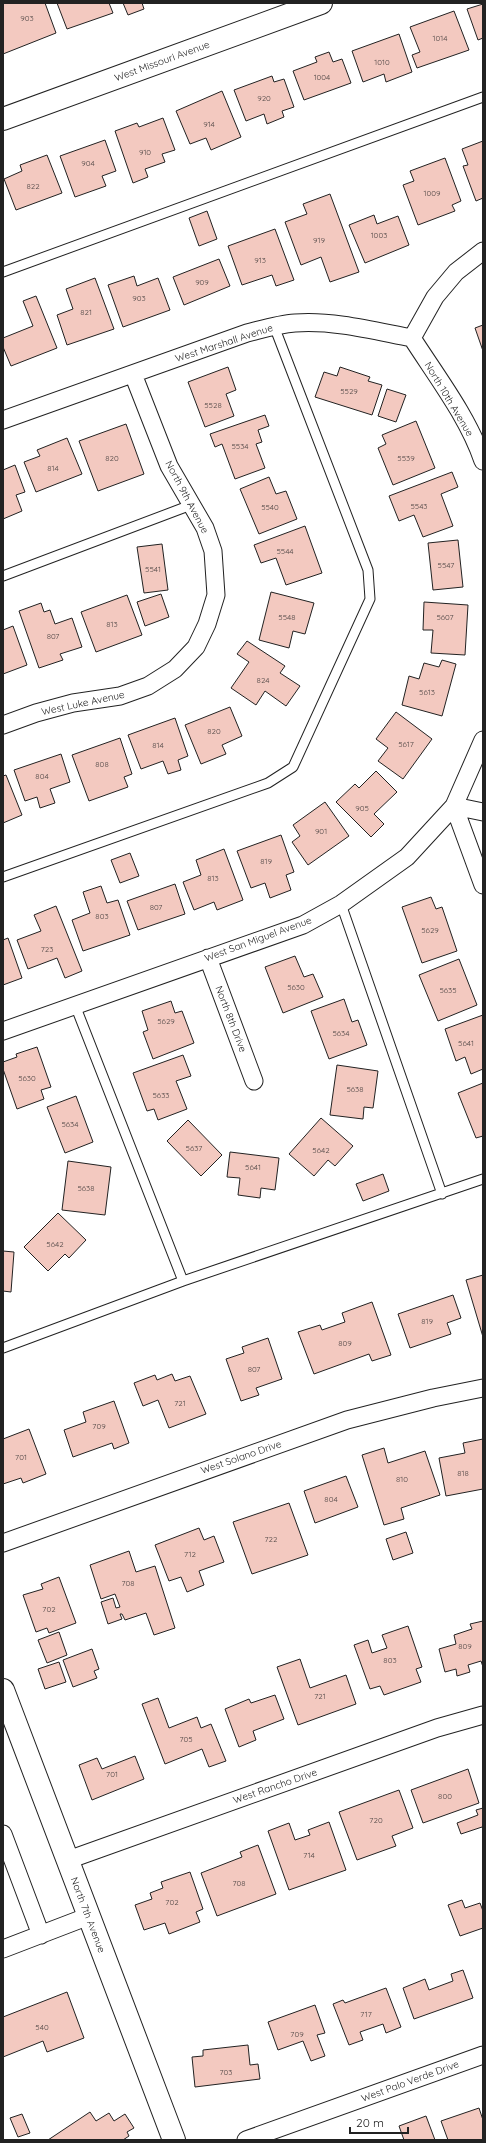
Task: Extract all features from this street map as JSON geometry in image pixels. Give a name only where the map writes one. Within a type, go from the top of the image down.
[{"type":"main road","name":"West Missouri Avenue","points":[[3,119],[322,3]]},
{"type":"main road","name":"North 7th Avenue","points":[[3,1690],[174,2140]]},
{"type":"street","points":[[412,338],[434,297],[456,272],[483,251]]},
{"type":"street","name":"West Marshall Avenue","points":[[3,420],[247,333],[274,326],[296,323],[329,324],[368,329],[412,338]]},
{"type":"street","name":"North 10th Avenue","points":[[412,338],[454,404],[478,448],[483,461]]},
{"type":"street","name":"North 9th Avenue","points":[[133,374],[169,466],[205,528],[213,551],[216,595],[207,624]]},
{"type":"street","name":"West Luke Avenue","points":[[3,725],[36,713],[73,703],[120,696],[148,686],[175,669],[196,647],[207,624]]},
{"type":"street","points":[[483,740],[454,806],[483,886]]},
{"type":"street","points":[[454,806],[483,812]]},
{"type":"street","name":"West San Miguel Avenue","points":[[3,1031],[302,925],[341,904],[407,857],[454,806]]},
{"type":"street","name":"North 8th Drive","points":[[208,958],[254,1081]]},
{"type":"street","name":"West Solano Drive","points":[[3,1543],[346,1420],[433,1398],[483,1388]]},
{"type":"street","name":"West Rancho Drive","points":[[68,1860],[437,1728],[483,1715]]},
{"type":"street","points":[[3,1834],[40,1935]]},
{"type":"street","points":[[3,1949],[89,1916]]},
{"type":"street","name":"West Palo Verde Drive","points":[[246,2140],[483,2054]]},
{"type":"lane","points":[[3,272],[483,97]]},
{"type":"lane","points":[[3,877],[268,783],[293,767],[370,599],[368,570],[274,326]]},
{"type":"lane","points":[[3,576],[192,505]]},
{"type":"lane","points":[[341,904],[442,1194]]},
{"type":"lane","points":[[75,1005],[183,1281]]},
{"type":"lane","points":[[3,1348],[183,1281],[483,1179]]},
{"type":"building","points":[[3,3],[45,3],[56,33],[3,54]]},
{"type":"building","points":[[57,3],[109,3],[113,13],[67,29]]},
{"type":"building","points":[[123,3],[142,3],[144,9],[128,15]]},
{"type":"building","points":[[483,4],[483,38],[478,40],[467,9]]},
{"type":"building","points":[[454,11],[469,50],[417,68],[412,55],[420,52],[410,27]]},
{"type":"building","points":[[399,34],[412,72],[386,82],[384,74],[363,82],[352,51]]},
{"type":"building","points":[[329,52],[333,62],[342,59],[351,83],[304,100],[293,71],[317,62],[315,57]]},
{"type":"building","points":[[272,76],[274,82],[284,79],[294,107],[282,111],[284,117],[267,124],[264,114],[246,121],[234,90]]},
{"type":"building","points":[[222,91],[241,137],[211,150],[206,138],[190,144],[176,111]]},
{"type":"building","points":[[163,118],[175,150],[162,154],[165,162],[145,169],[148,177],[133,183],[115,131],[137,123],[139,127]]},
{"type":"building","points":[[105,140],[116,171],[102,176],[106,186],[75,197],[60,156]]},
{"type":"building","points":[[483,141],[483,198],[476,201],[463,166],[468,165],[462,149]]},
{"type":"building","points":[[47,155],[62,193],[16,210],[4,179],[22,171],[20,165]]},
{"type":"building","points":[[445,158],[461,201],[452,205],[455,211],[418,225],[403,185],[414,181],[410,171]]},
{"type":"building","points":[[330,194],[359,272],[330,282],[321,257],[301,265],[285,222],[307,214],[303,204]]},
{"type":"building","points":[[207,211],[217,239],[199,246],[189,218]]},
{"type":"building","points":[[374,215],[377,224],[398,216],[409,245],[365,263],[349,225]]},
{"type":"building","points":[[275,229],[294,280],[276,286],[272,275],[242,285],[228,246]]},
{"type":"building","points":[[219,259],[230,286],[184,305],[173,277]]},
{"type":"building","points":[[134,276],[137,286],[158,278],[170,310],[123,327],[108,285]]},
{"type":"building","points":[[95,278],[114,329],[67,345],[57,315],[73,309],[66,289]]},
{"type":"building","points":[[36,296],[57,348],[11,366],[3,347],[3,338],[33,326],[23,301]]},
{"type":"building","points":[[483,325],[483,351],[475,328]]},
{"type":"building","points":[[228,367],[236,390],[226,394],[234,416],[205,427],[188,382]]},
{"type":"building","points":[[340,367],[370,377],[368,381],[382,385],[372,415],[315,397],[324,372],[337,376]]},
{"type":"building","points":[[387,389],[406,395],[396,422],[378,416]]},
{"type":"building","points":[[265,415],[269,426],[258,430],[262,442],[256,444],[265,468],[235,479],[222,444],[215,447],[210,434]]},
{"type":"building","points":[[416,421],[435,468],[393,485],[378,448],[386,444],[382,435]]},
{"type":"building","points":[[126,424],[144,474],[98,491],[79,441]]},
{"type":"building","points":[[67,438],[82,474],[36,492],[24,462],[40,456],[37,450]]},
{"type":"building","points":[[15,465],[25,492],[16,495],[22,511],[3,519],[3,470]]},
{"type":"building","points":[[452,472],[458,487],[441,494],[453,526],[423,537],[414,515],[399,521],[389,496]]},
{"type":"building","points":[[269,477],[276,494],[286,491],[297,519],[259,534],[240,489]]},
{"type":"building","points":[[305,526],[322,573],[286,585],[276,558],[261,563],[254,545]]},
{"type":"building","points":[[458,540],[463,587],[433,590],[428,543]]},
{"type":"building","points":[[162,544],[168,590],[144,593],[137,547]]},
{"type":"building","points":[[271,592],[314,603],[305,634],[293,631],[289,648],[259,640]]},
{"type":"building","points":[[161,594],[169,617],[145,626],[137,602]]},
{"type":"building","points":[[127,595],[142,635],[96,652],[81,612]]},
{"type":"building","points":[[424,602],[468,605],[465,655],[431,653],[433,630],[423,630]]},
{"type":"building","points":[[41,603],[44,612],[50,610],[55,624],[72,618],[82,647],[60,654],[63,660],[39,668],[19,611]]},
{"type":"building","points":[[13,626],[27,665],[3,674],[3,630]]},
{"type":"building","points":[[247,641],[285,666],[280,673],[300,686],[286,706],[265,691],[256,705],[231,688],[249,662],[237,654]]},
{"type":"building","points":[[442,660],[456,664],[442,716],[402,705],[409,676],[419,679],[424,663],[439,667]]},
{"type":"building","points":[[230,707],[242,736],[222,745],[226,754],[201,764],[185,725]]},
{"type":"building","points":[[396,712],[432,739],[403,779],[378,761],[388,748],[376,739]]},
{"type":"building","points":[[175,718],[188,756],[178,760],[181,770],[168,774],[163,761],[141,769],[128,735]]},
{"type":"building","points":[[120,738],[132,774],[124,777],[128,787],[89,801],[72,755]]},
{"type":"building","points":[[61,754],[70,782],[50,789],[55,803],[40,808],[37,797],[25,801],[14,770]]},
{"type":"building","points":[[376,771],[397,792],[374,814],[384,824],[371,837],[336,802],[355,784],[359,788]]},
{"type":"building","points":[[6,775],[22,815],[3,823],[3,776]]},
{"type":"building","points":[[325,802],[349,836],[308,865],[292,842],[300,836],[293,825]]},
{"type":"building","points":[[281,835],[294,872],[286,875],[291,890],[270,898],[265,883],[251,888],[237,851]]},
{"type":"building","points":[[224,849],[243,900],[217,910],[214,902],[194,910],[183,882],[201,875],[196,860]]},
{"type":"building","points":[[130,853],[139,876],[120,883],[111,860]]},
{"type":"building","points":[[175,884],[185,914],[138,930],[127,901]]},
{"type":"building","points":[[101,886],[107,903],[118,900],[130,935],[83,951],[72,920],[90,913],[83,892]]},
{"type":"building","points":[[431,897],[436,909],[442,907],[457,951],[422,963],[402,907]]},
{"type":"building","points":[[56,906],[82,971],[65,978],[57,958],[28,969],[17,940],[41,931],[34,915]]},
{"type":"building","points":[[8,938],[22,978],[3,985],[3,940]]},
{"type":"building","points":[[295,956],[304,977],[313,974],[323,997],[283,1013],[265,967]]},
{"type":"building","points":[[459,959],[477,1005],[438,1021],[419,975]]},
{"type":"building","points":[[344,999],[352,1022],[358,1020],[367,1045],[329,1059],[311,1011]]},
{"type":"building","points":[[171,1001],[175,1013],[182,1011],[194,1043],[153,1059],[143,1032],[148,1030],[142,1011]]},
{"type":"building","points":[[483,1015],[483,1069],[471,1074],[465,1057],[456,1061],[445,1029]]},
{"type":"building","points":[[37,1047],[51,1087],[41,1090],[44,1099],[17,1109],[3,1069],[3,1062],[17,1057],[16,1054]]},
{"type":"building","points":[[183,1055],[191,1076],[176,1081],[187,1109],[158,1120],[154,1109],[147,1111],[133,1073]]},
{"type":"building","points":[[337,1065],[378,1071],[373,1108],[364,1107],[363,1119],[330,1115]]},
{"type":"building","points":[[483,1083],[483,1136],[476,1138],[458,1093]]},
{"type":"building","points":[[76,1096],[93,1142],[65,1153],[47,1107]]},
{"type":"building","points":[[321,1118],[353,1146],[335,1166],[328,1160],[314,1176],[289,1154]]},
{"type":"building","points":[[188,1120],[222,1155],[201,1176],[167,1141]]},
{"type":"building","points":[[230,1152],[279,1158],[275,1190],[261,1188],[260,1198],[238,1195],[240,1178],[227,1177]]},
{"type":"building","points":[[68,1161],[111,1167],[105,1215],[62,1210]]},
{"type":"building","points":[[383,1174],[389,1191],[363,1201],[356,1184]]},
{"type":"building","points":[[58,1213],[86,1240],[69,1258],[65,1254],[48,1271],[24,1247]]},
{"type":"building","points":[[3,1251],[14,1252],[11,1292],[3,1291]]},
{"type":"building","points":[[483,1275],[483,1337],[466,1280]]},
{"type":"building","points":[[453,1295],[461,1318],[447,1323],[451,1334],[410,1348],[398,1314]]},
{"type":"building","points":[[372,1302],[391,1355],[372,1361],[369,1354],[314,1374],[298,1332],[320,1325],[322,1330],[345,1322],[342,1313]]},
{"type":"building","points":[[268,1338],[282,1379],[256,1388],[259,1395],[241,1401],[226,1359],[244,1353],[242,1347]]},
{"type":"building","points":[[172,1374],[175,1381],[190,1376],[206,1414],[169,1428],[158,1400],[143,1406],[134,1383],[155,1375],[157,1380]]},
{"type":"building","points":[[114,1401],[129,1443],[114,1449],[112,1443],[73,1457],[64,1430],[86,1422],[83,1412]]},
{"type":"building","points":[[29,1429],[46,1474],[23,1483],[21,1478],[3,1484],[3,1439]]},
{"type":"building","points":[[483,1439],[483,1489],[446,1496],[439,1458],[465,1453],[463,1443]]},
{"type":"building","points":[[384,1448],[388,1463],[425,1451],[440,1495],[401,1508],[404,1519],[384,1525],[362,1455]]},
{"type":"building","points":[[346,1476],[358,1507],[315,1523],[304,1491]]},
{"type":"building","points":[[289,1503],[308,1555],[252,1574],[233,1522]]},
{"type":"building","points":[[199,1528],[204,1540],[214,1536],[224,1562],[199,1571],[204,1585],[187,1592],[181,1577],[169,1581],[155,1545]]},
{"type":"building","points":[[406,1532],[413,1553],[393,1560],[386,1539]]},
{"type":"building","points":[[129,1551],[136,1572],[155,1566],[175,1628],[154,1635],[146,1613],[125,1620],[122,1614],[120,1614],[122,1619],[108,1624],[101,1602],[113,1598],[116,1608],[120,1607],[115,1594],[101,1599],[90,1565]]},
{"type":"building","points":[[59,1577],[76,1623],[49,1633],[47,1628],[36,1632],[23,1595],[43,1589],[41,1584]]},
{"type":"building","points":[[483,1621],[483,1667],[481,1661],[468,1665],[470,1672],[457,1676],[456,1669],[445,1672],[439,1649],[456,1644],[454,1635],[472,1629],[470,1624]]},
{"type":"building","points":[[408,1626],[422,1667],[416,1669],[421,1682],[384,1695],[380,1686],[370,1689],[354,1645],[368,1640],[372,1653],[387,1648],[382,1635]]},
{"type":"building","points":[[59,1632],[67,1655],[47,1663],[38,1640]]},
{"type":"building","points":[[92,1649],[99,1669],[94,1671],[97,1678],[73,1687],[63,1660]]},
{"type":"building","points":[[300,1659],[310,1688],[346,1675],[356,1704],[298,1725],[277,1667]]},
{"type":"building","points":[[59,1662],[66,1682],[45,1689],[38,1669]]},
{"type":"building","points":[[275,1695],[284,1719],[253,1731],[256,1740],[239,1747],[225,1709],[249,1699],[251,1703]]},
{"type":"building","points":[[158,1698],[169,1728],[197,1717],[201,1728],[211,1724],[226,1761],[209,1767],[202,1749],[165,1764],[142,1704]]},
{"type":"building","points":[[135,1756],[144,1779],[92,1800],[79,1765],[97,1758],[102,1769]]},
{"type":"building","points":[[468,1769],[479,1803],[423,1823],[411,1790]]},
{"type":"building","points":[[399,1790],[413,1828],[392,1836],[396,1846],[357,1860],[339,1812]]},
{"type":"building","points":[[483,1808],[483,1829],[482,1827],[461,1834],[457,1823],[478,1815],[476,1810]]},
{"type":"building","points":[[329,1822],[346,1870],[289,1890],[268,1831],[289,1823],[295,1840],[310,1835],[308,1830]]},
{"type":"building","points":[[258,1845],[276,1894],[217,1916],[201,1873],[242,1857],[240,1852]]},
{"type":"building","points":[[190,1872],[203,1909],[196,1912],[200,1922],[169,1934],[165,1923],[144,1930],[135,1905],[152,1899],[150,1893],[163,1888],[161,1882]]},
{"type":"building","points":[[462,1900],[465,1908],[480,1903],[483,1911],[483,1928],[460,1936],[448,1905]]},
{"type":"building","points":[[463,1970],[473,1998],[414,2019],[403,1988],[425,1979],[429,1990],[453,1981],[451,1974]]},
{"type":"building","points":[[386,1988],[401,2027],[386,2033],[383,2024],[360,2032],[363,2040],[349,2045],[333,2004],[343,2000],[345,2003]]},
{"type":"building","points":[[67,1992],[84,2038],[47,2052],[43,2041],[3,2057],[3,2017]]},
{"type":"building","points":[[315,2005],[325,2033],[317,2035],[325,2056],[311,2061],[303,2041],[278,2050],[268,2022]]},
{"type":"building","points":[[248,2045],[250,2065],[258,2064],[260,2079],[195,2087],[192,2057],[203,2056],[203,2050]]},
{"type":"building","points":[[479,2108],[483,2120],[483,2140],[448,2140],[441,2121]]},
{"type":"building","points":[[90,2112],[96,2121],[109,2113],[114,2121],[125,2114],[134,2128],[127,2132],[129,2136],[123,2140],[48,2140]]},
{"type":"building","points":[[22,2114],[30,2133],[18,2137],[10,2118]]},
{"type":"building","points":[[426,2116],[435,2140],[404,2140],[399,2126]]}]
